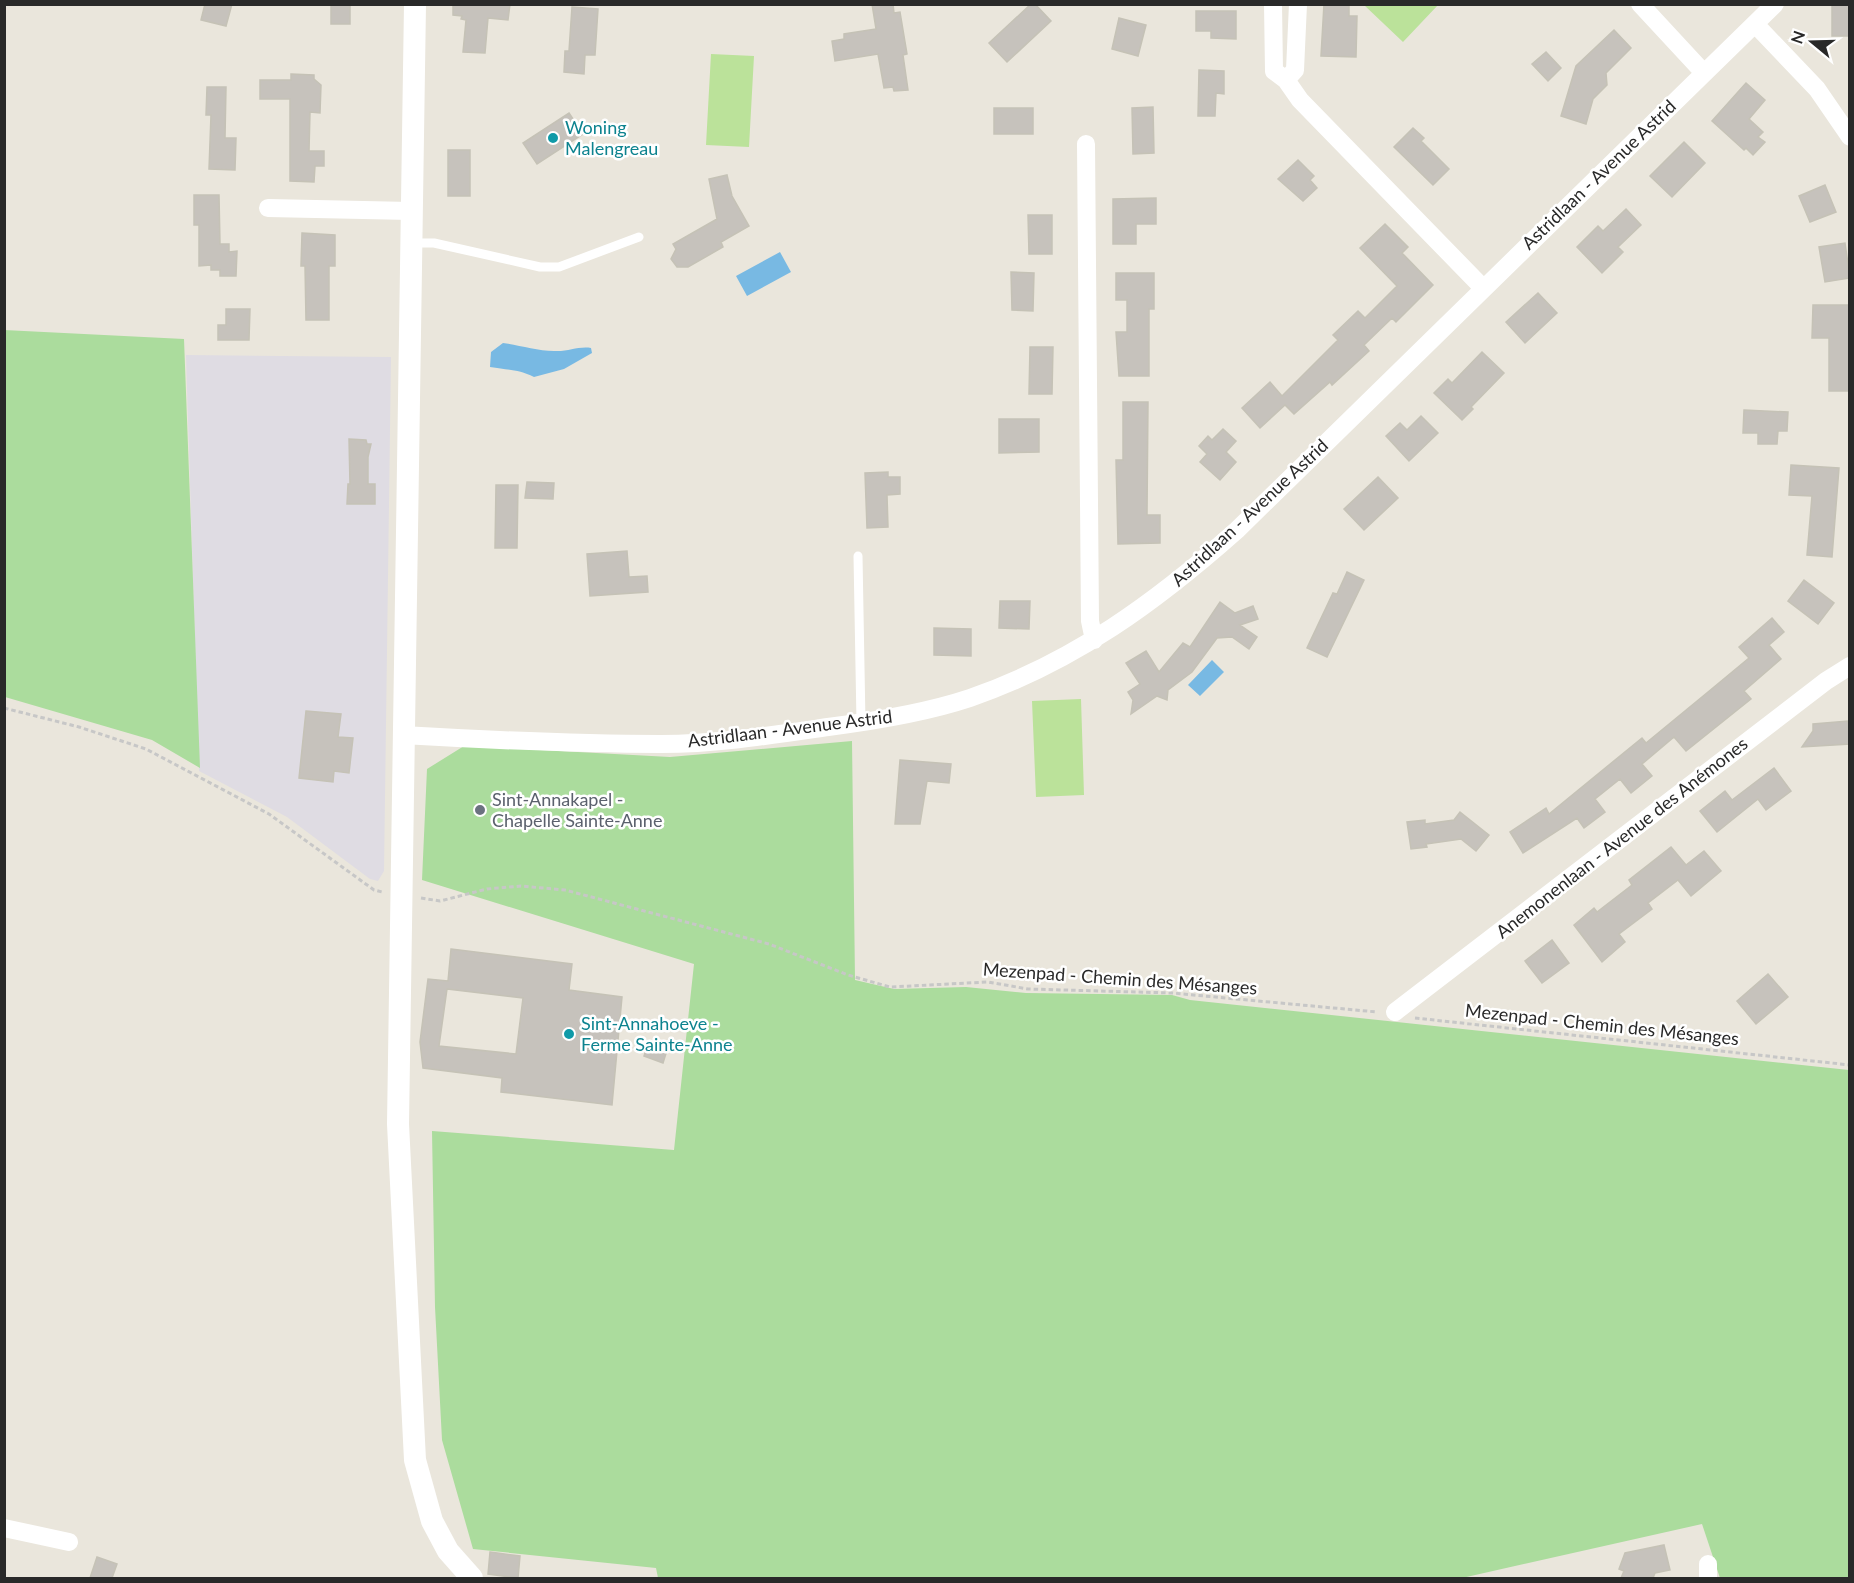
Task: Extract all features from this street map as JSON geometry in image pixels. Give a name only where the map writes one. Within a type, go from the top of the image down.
[{"type":"street","points":[[415,4],[402,735],[398,1124],[416,1460],[432,1521],[448,1551],[468,1578]]},
{"type":"street","points":[[1273,4],[1274,71],[1286,80],[1300,100],[1483,288]]},
{"type":"street","points":[[1286,80],[1295,70],[1298,4]]},
{"type":"street","points":[[1640,4],[1704,73]]},
{"type":"street","name":"Astridlaan - Avenue Astrid","points":[[402,735],[663,744],[861,723],[970,698],[1053,662],[1094,640],[1149,604],[1237,530],[1775,4]]},
{"type":"street","points":[[1755,24],[1817,89],[1850,137]]},
{"type":"street","points":[[1086,144],[1090,621],[1094,640]]},
{"type":"street","points":[[268,208],[411,211]]},
{"type":"street","name":"Anemonenlaan - Avenue des Anémones","points":[[1395,1012],[1826,681],[1850,666]]},
{"type":"street","points":[[4,1528],[69,1542]]},
{"type":"lane","points":[[411,243],[434,243],[540,267],[558,267],[639,237]]},
{"type":"lane","points":[[858,556],[861,723]]},
{"type":"path","name":"Mezenpad - Chemin des Mésanges","points":[[4,708],[79,727],[146,749],[269,814],[374,890],[440,901],[487,889],[510,887],[565,890],[769,944],[848,975],[890,987],[988,982],[1028,989],[1172,993],[1395,1012],[1405,1018],[1850,1065]]},
{"type":"shaded area","points":[[186,355],[391,357],[384,871],[378,881],[370,879],[287,817],[199,771]]},
{"type":"green space","points":[[1438,4],[1403,42],[1364,5]]},
{"type":"green space","points":[[711,54],[754,56],[749,147],[706,145]]},
{"type":"green space","points":[[4,330],[184,339],[200,768],[152,740],[5,697]]},
{"type":"green space","points":[[1081,699],[1084,795],[1036,797],[1032,701]]},
{"type":"green space","points":[[852,741],[855,980],[894,989],[966,987],[1026,993],[1172,995],[1190,1000],[1849,1070],[1849,1578],[1720,1578],[1702,1524],[1462,1578],[658,1578],[656,1568],[473,1549],[442,1440],[435,1307],[432,1131],[674,1150],[694,964],[422,880],[427,769],[464,746],[670,757]]},
{"type":"water","points":[[780,252],[791,272],[747,296],[736,276]]},
{"type":"water","points":[[503,343],[548,351],[591,348],[592,353],[564,369],[534,377],[518,371],[490,367],[491,352]]},
{"type":"water","points":[[1212,660],[1224,672],[1200,696],[1188,685]]},
{"type":"building","points":[[205,4],[232,4],[226,26],[201,20]]},
{"type":"building","points":[[331,4],[350,4],[350,24],[331,24]]},
{"type":"building","points":[[453,4],[510,4],[508,20],[488,18],[485,53],[463,52],[466,20],[461,19],[462,16],[453,15]]},
{"type":"building","points":[[872,4],[893,4],[894,13],[900,12],[907,54],[903,55],[908,90],[894,91],[893,87],[884,88],[878,54],[835,61],[832,41],[844,39],[844,34],[876,29]]},
{"type":"building","points":[[1031,4],[1035,4],[1051,21],[1007,62],[989,43]]},
{"type":"building","points":[[1324,4],[1349,4],[1349,16],[1357,16],[1356,57],[1321,56]]},
{"type":"building","points":[[1832,4],[1850,4],[1850,36],[1832,36]]},
{"type":"building","points":[[572,7],[598,9],[595,55],[585,55],[584,74],[564,72],[565,51],[569,51]]},
{"type":"building","points":[[1196,11],[1236,11],[1236,39],[1211,38],[1211,31],[1196,31]]},
{"type":"building","points":[[1119,18],[1146,25],[1138,56],[1112,49]]},
{"type":"building","points":[[1614,30],[1631,48],[1606,73],[1607,85],[1593,99],[1586,124],[1561,116],[1576,66]]},
{"type":"building","points":[[1546,52],[1561,68],[1548,81],[1532,64]]},
{"type":"building","points":[[1199,70],[1224,71],[1224,94],[1216,93],[1215,116],[1198,116]]},
{"type":"building","points":[[291,74],[314,75],[314,79],[321,85],[320,113],[310,112],[309,151],[324,151],[324,166],[315,166],[314,182],[290,181],[290,99],[260,99],[260,80],[291,80]]},
{"type":"building","points":[[1746,83],[1765,100],[1749,119],[1763,132],[1758,137],[1765,142],[1753,155],[1746,148],[1744,150],[1712,121]]},
{"type":"building","points":[[207,87],[226,87],[225,138],[236,138],[235,170],[209,169],[211,115],[206,115]]},
{"type":"building","points":[[1153,107],[1154,153],[1133,154],[1132,108]]},
{"type":"building","points":[[994,108],[1033,108],[1033,134],[994,134]]},
{"type":"building","name":"Woning Malengreau","points":[[569,113],[583,134],[537,164],[523,143]]},
{"type":"building","points":[[1413,128],[1424,138],[1421,141],[1449,169],[1433,185],[1394,147]]},
{"type":"building","points":[[1684,142],[1705,163],[1672,197],[1650,176]]},
{"type":"building","points":[[448,150],[470,150],[470,196],[448,196]]},
{"type":"building","points":[[1298,160],[1314,176],[1310,180],[1317,188],[1303,201],[1278,179]]},
{"type":"building","points":[[727,175],[732,196],[749,226],[721,242],[723,247],[688,267],[677,267],[671,259],[676,249],[673,244],[717,219],[709,179]]},
{"type":"building","points":[[1825,185],[1836,212],[1810,222],[1799,196]]},
{"type":"building","points":[[194,195],[219,195],[220,244],[229,244],[229,252],[237,251],[236,276],[220,276],[220,270],[211,270],[211,265],[199,266],[199,225],[194,225]]},
{"type":"building","points":[[1156,198],[1156,224],[1136,224],[1136,244],[1113,244],[1113,199]]},
{"type":"building","points":[[1626,209],[1641,225],[1618,247],[1623,252],[1602,273],[1577,247],[1598,226],[1603,231]]},
{"type":"building","points":[[1028,215],[1052,215],[1052,254],[1029,254]]},
{"type":"building","points":[[1385,224],[1408,247],[1402,253],[1433,285],[1396,322],[1392,318],[1364,345],[1369,351],[1332,385],[1330,382],[1294,414],[1285,405],[1260,428],[1242,408],[1270,382],[1282,396],[1338,340],[1333,335],[1358,311],[1365,318],[1397,286],[1360,248]]},
{"type":"building","points":[[302,233],[335,235],[335,266],[329,266],[329,320],[306,320],[305,266],[301,266]]},
{"type":"building","points":[[1845,243],[1850,278],[1825,282],[1819,247]]},
{"type":"building","points":[[1011,272],[1034,273],[1033,311],[1012,310]]},
{"type":"building","points":[[1116,273],[1154,273],[1154,309],[1149,309],[1149,376],[1119,376],[1116,332],[1127,332],[1127,300],[1116,300]]},
{"type":"building","points":[[1538,293],[1557,313],[1525,343],[1506,322]]},
{"type":"building","points":[[1813,305],[1850,305],[1850,391],[1829,391],[1829,338],[1812,338]]},
{"type":"building","points":[[226,309],[250,309],[249,340],[218,340],[218,325],[226,325]]},
{"type":"building","points":[[1030,347],[1053,347],[1052,394],[1029,394]]},
{"type":"building","points":[[1482,352],[1504,373],[1471,407],[1473,409],[1462,420],[1434,393],[1448,379],[1452,383]]},
{"type":"building","points":[[1123,402],[1148,402],[1147,515],[1160,515],[1160,543],[1118,544],[1116,460],[1123,460]]},
{"type":"building","points":[[1744,410],[1788,412],[1787,431],[1778,431],[1777,444],[1758,444],[1758,433],[1743,433]]},
{"type":"building","points":[[1421,416],[1438,433],[1409,461],[1386,436],[1400,423],[1407,430]]},
{"type":"building","points":[[999,419],[1039,419],[1039,452],[999,453]]},
{"type":"building","points":[[1223,429],[1236,441],[1226,452],[1236,462],[1220,480],[1200,462],[1207,454],[1199,446],[1208,436],[1212,440]]},
{"type":"building","points":[[349,439],[366,440],[367,444],[371,444],[368,457],[368,484],[375,484],[375,504],[347,504],[348,484],[350,484]]},
{"type":"building","points":[[1791,465],[1839,468],[1832,557],[1807,555],[1812,496],[1789,495]]},
{"type":"building","points":[[888,472],[888,477],[900,477],[900,494],[887,495],[888,527],[867,528],[865,473]]},
{"type":"building","points":[[1378,477],[1398,498],[1364,530],[1344,509]]},
{"type":"building","points":[[527,482],[554,483],[553,499],[525,498]]},
{"type":"building","points":[[496,485],[518,485],[517,548],[495,548]]},
{"type":"building","points":[[627,551],[629,577],[647,576],[648,592],[590,596],[587,554]]},
{"type":"building","points":[[1347,572],[1364,580],[1327,657],[1307,648],[1333,593],[1337,594]]},
{"type":"building","points":[[1804,580],[1834,603],[1818,624],[1788,601]]},
{"type":"building","points":[[1000,601],[1030,601],[1029,629],[999,628]]},
{"type":"building","points":[[1220,602],[1235,613],[1253,606],[1258,619],[1240,625],[1257,637],[1249,649],[1232,637],[1217,638],[1192,672],[1168,690],[1167,700],[1157,696],[1131,714],[1133,700],[1128,692],[1140,684],[1126,663],[1146,651],[1159,672],[1183,643],[1190,647]]},
{"type":"building","points":[[1772,618],[1784,632],[1769,645],[1781,659],[1744,691],[1751,699],[1686,751],[1674,737],[1642,764],[1652,776],[1631,793],[1620,779],[1595,799],[1605,812],[1584,828],[1577,818],[1523,853],[1510,832],[1546,808],[1549,814],[1642,738],[1646,743],[1749,658],[1739,647]]},
{"type":"building","points":[[934,628],[971,629],[971,656],[934,655]]},
{"type":"building","points":[[306,711],[341,714],[338,737],[353,738],[349,773],[334,771],[333,782],[299,778]]},
{"type":"building","points":[[1848,721],[1850,744],[1802,747],[1813,731],[1813,724]]},
{"type":"building","points":[[900,760],[951,764],[949,783],[927,781],[920,824],[895,824]]},
{"type":"building","points":[[1774,768],[1791,791],[1766,810],[1758,799],[1717,832],[1700,811],[1725,791],[1732,800]]},
{"type":"building","points":[[1460,812],[1489,835],[1476,851],[1461,839],[1426,844],[1427,847],[1411,849],[1407,822],[1425,820],[1425,824],[1454,820]]},
{"type":"building","points":[[1671,847],[1686,865],[1704,851],[1721,871],[1691,896],[1678,880],[1648,903],[1652,909],[1619,934],[1625,942],[1602,962],[1574,925],[1594,908],[1597,912],[1632,885],[1629,880]]},
{"type":"building","points":[[1552,940],[1569,963],[1542,983],[1525,961]]},
{"type":"building","name":"Sint-Annahoeve - Ferme Sainte-Anne","points":[[451,949],[572,964],[569,990],[622,997],[612,1105],[501,1092],[502,1078],[423,1068],[420,1042],[428,979],[448,981]],"holes":[[[447,989],[523,998],[516,1054],[439,1046]]]},
{"type":"building","points":[[1768,974],[1788,997],[1756,1024],[1737,1001]]},
{"type":"building","points":[[649,1041],[668,1047],[663,1063],[644,1056]]},
{"type":"building","points":[[1664,1545],[1670,1570],[1655,1573],[1653,1578],[1621,1578],[1624,1571],[1619,1569],[1625,1553]]},
{"type":"building","points":[[490,1552],[520,1556],[518,1578],[488,1574]]},
{"type":"building","points":[[97,1557],[117,1564],[112,1578],[90,1578]]},
{"type":"place","name":"Woning Malengreau","points":[[553,138]]},
{"type":"place","name":"Sint-Annakapel - Chapelle Sainte-Anne","points":[[480,810]]},
{"type":"place","name":"Sint-Annahoeve - Ferme Sainte-Anne","points":[[569,1034]]}]
